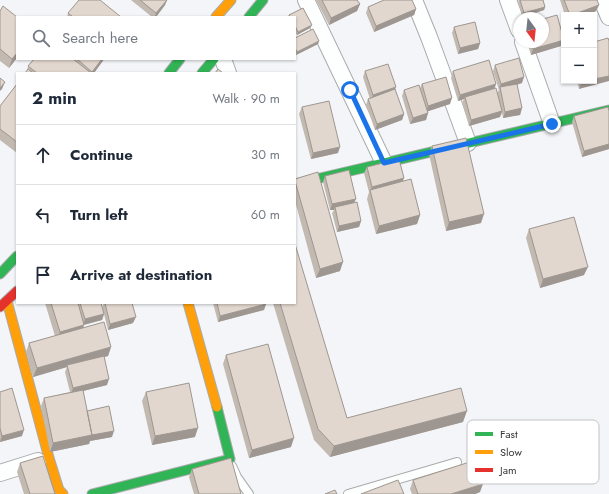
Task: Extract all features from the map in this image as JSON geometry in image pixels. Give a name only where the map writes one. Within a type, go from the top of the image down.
[{"type":"street","points":[[217,16],[230,0]]},
{"type":"street","points":[[249,16],[263,0]]},
{"type":"street","points":[[306,0],[384,163]]},
{"type":"street","points":[[414,0],[468,143]]},
{"type":"street","points":[[508,0],[513,14]]},
{"type":"street","points":[[602,0],[609,17]]},
{"type":"street","points":[[525,48],[552,124]]},
{"type":"street","points":[[170,72],[179,60]]},
{"type":"street","points":[[203,72],[213,60]]},
{"type":"street","points":[[223,60],[228,72]]},
{"type":"street","points":[[296,184],[609,110]]},
{"type":"street","points":[[0,274],[16,257]]},
{"type":"street","points":[[16,291],[3,304],[59,490],[63,494]]},
{"type":"street","points":[[92,494],[230,459],[210,377],[188,304]]},
{"type":"street","points":[[0,473],[49,458]]},
{"type":"lane","points":[[230,459],[236,478],[249,494]]},
{"type":"lane","points":[[348,494],[457,462]]},
{"type":"building","points":[[79,0],[100,0],[120,16],[72,16],[68,13]]},
{"type":"building","points":[[140,0],[167,0],[156,13]]},
{"type":"building","points":[[322,0],[357,0],[360,4],[331,18]]},
{"type":"building","points":[[384,0],[412,0],[416,9],[376,26],[368,7]]},
{"type":"building","points":[[520,0],[543,0],[545,7],[524,12]]},
{"type":"building","points":[[564,0],[597,0],[599,5],[580,12],[569,12]]},
{"type":"building","points":[[3,6],[16,16],[16,54],[12,59],[0,49],[0,11]]},
{"type":"building","points":[[303,8],[312,25],[298,32],[296,28],[296,16],[289,15]]},
{"type":"building","points":[[557,15],[561,29],[561,41],[549,44],[549,17]]},
{"type":"building","points":[[475,22],[480,43],[460,48],[454,27]]},
{"type":"building","points":[[313,29],[319,41],[297,52],[296,38]]},
{"type":"building","points":[[608,38],[609,41],[609,76],[597,78],[597,48],[597,41]]},
{"type":"building","points":[[519,58],[524,77],[501,84],[495,65]]},
{"type":"building","points":[[33,60],[74,60],[90,72],[36,72],[28,66]]},
{"type":"building","points":[[78,60],[101,60],[92,72]]},
{"type":"building","points":[[489,60],[496,84],[460,95],[453,71]]},
{"type":"building","points":[[388,64],[396,87],[373,95],[365,71]]},
{"type":"building","points":[[446,77],[452,98],[428,106],[422,84]]},
{"type":"building","points":[[0,78],[5,82],[0,88]]},
{"type":"building","points":[[517,84],[522,108],[505,112],[500,87]]},
{"type":"building","points":[[16,85],[16,141],[0,129],[0,106]]},
{"type":"building","points":[[419,85],[428,113],[413,118],[404,90]]},
{"type":"building","points":[[496,88],[502,111],[471,120],[465,97]]},
{"type":"building","points":[[395,89],[404,114],[377,124],[368,99]]},
{"type":"building","points":[[329,101],[340,147],[313,153],[302,107]]},
{"type":"building","points":[[608,107],[609,144],[584,151],[574,116]]},
{"type":"building","points":[[466,138],[484,214],[449,222],[432,146]]},
{"type":"building","points":[[399,159],[404,178],[372,187],[367,167]]},
{"type":"building","points":[[349,170],[356,199],[332,204],[325,176]]},
{"type":"building","points":[[318,172],[343,262],[320,269],[296,185],[296,179]]},
{"type":"building","points":[[411,179],[420,215],[379,226],[370,190]]},
{"type":"building","points":[[357,202],[361,221],[339,226],[335,207]]},
{"type":"building","points":[[574,217],[588,267],[543,279],[529,229]]},
{"type":"building","points":[[296,247],[347,418],[461,388],[467,411],[334,446],[318,429],[280,304],[296,304]]},
{"type":"building","points":[[51,304],[78,304],[84,325],[60,332]]},
{"type":"building","points":[[80,304],[101,304],[104,314],[85,319]]},
{"type":"building","points":[[105,304],[132,304],[136,317],[110,324]]},
{"type":"building","points":[[217,304],[266,304],[220,316]]},
{"type":"building","points":[[104,322],[111,347],[37,368],[29,343]]},
{"type":"building","points":[[268,344],[294,438],[252,450],[226,355]]},
{"type":"building","points":[[104,356],[109,379],[73,388],[67,365]]},
{"type":"building","points":[[189,383],[198,428],[155,436],[146,392]]},
{"type":"building","points":[[12,388],[24,430],[2,436],[0,428],[0,392]]},
{"type":"building","points":[[83,390],[92,435],[53,443],[44,398]]},
{"type":"building","points":[[109,406],[114,431],[92,435],[87,411]]},
{"type":"building","points":[[43,456],[55,494],[30,494],[20,463]]},
{"type":"building","points":[[231,458],[241,494],[199,494],[192,469]]},
{"type":"building","points":[[467,463],[467,484],[483,484],[451,494],[418,494],[413,480]]},
{"type":"building","points":[[398,480],[404,494],[361,494]]},
{"type":"building","points":[[335,490],[337,494],[325,494]]},
{"type":"traffic: fast","points":[[250,16],[263,0]]},
{"type":"traffic: fast","points":[[170,72],[179,60]]},
{"type":"traffic: fast","points":[[203,72],[213,60]]},
{"type":"traffic: fast","points":[[296,184],[609,110]]},
{"type":"traffic: fast","points":[[0,274],[16,257]]},
{"type":"traffic: fast","points":[[92,494],[230,459],[217,407]]},
{"type":"traffic: slow","points":[[217,16],[231,0]]},
{"type":"traffic: slow","points":[[7,301],[49,458],[59,490],[63,494]]},
{"type":"traffic: slow","points":[[188,304],[217,407]]},
{"type":"traffic: jam","points":[[0,307],[16,292]]},
{"type":"route","points":[[350,90],[384,163],[552,124]]}]
